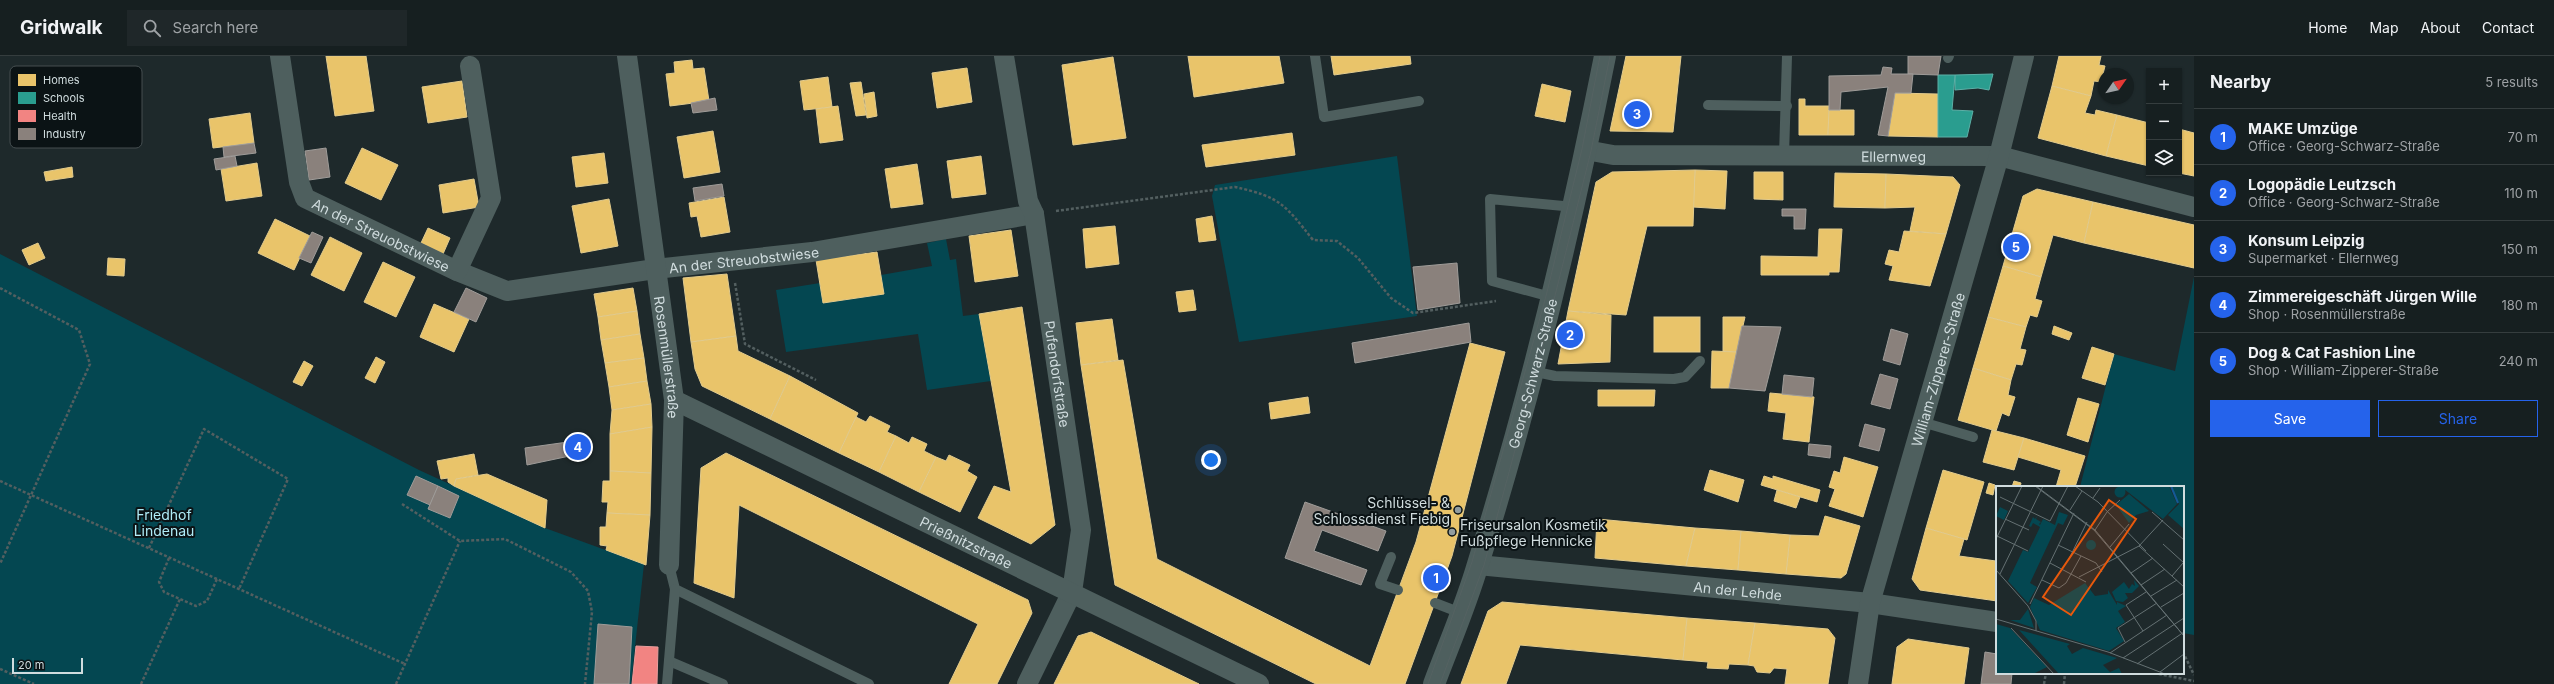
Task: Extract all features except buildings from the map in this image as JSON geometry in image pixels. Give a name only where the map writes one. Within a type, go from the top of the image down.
[{"type":"street","name":"An der Streuobstwiese","points":[[280,56],[299,182],[305,198],[457,271],[507,291],[655,269],[812,252],[1034,214]]},
{"type":"street","name":"Rosenmüllerstraße","points":[[627,56],[674,400],[669,565]]},
{"type":"street","name":"Pufendorfstraße","points":[[1004,56],[1028,201],[1034,214],[1081,530],[1072,592],[1027,684]]},
{"type":"street","name":"Georg-Schwarz-Straße","points":[[1434,684],[1478,565],[1532,371],[1574,207],[1605,56]]},
{"type":"street","name":"William-Zipperer-Straße","points":[[1858,684],[1870,603],[2000,156],[2024,56]]},
{"type":"street","name":"An der Streuobstwiese","points":[[457,271],[491,198],[470,66]]},
{"type":"street","name":"Ellernweg","points":[[1586,150],[1613,155],[2000,156],[2194,207]]},
{"type":"street","name":"Prießnitzstraße","points":[[674,400],[1259,684]]},
{"type":"street","name":"An der Lehde","points":[[1478,565],[1870,603],[1996,622]]},
{"type":"lane","points":[[1315,56],[1324,116],[1419,100]]},
{"type":"lane","points":[[1784,156],[1787,106],[1787,56]]},
{"type":"lane","points":[[1708,105],[1787,106]]},
{"type":"lane","points":[[1551,297],[1492,281],[1490,199],[1574,207]]},
{"type":"lane","points":[[1532,371],[1555,376],[1674,379],[1685,377],[1700,361]]},
{"type":"lane","points":[[1922,422],[1973,437]]},
{"type":"lane","points":[[1391,557],[1380,584],[1398,590]]},
{"type":"lane","points":[[667,684],[675,589],[669,565]]},
{"type":"lane","points":[[675,589],[870,684]]},
{"type":"lane","points":[[1435,603],[1461,613]]},
{"type":"lane","points":[[669,661],[723,684]]},
{"type":"path","points":[[1034,214],[1235,187],[1264,194],[1288,208],[1313,240],[1337,241],[1358,258],[1391,298],[1413,313],[1498,301]]},
{"type":"path","points":[[731,261],[745,344],[816,380]]},
{"type":"path","points":[[0,288],[78,330],[90,364],[0,564]]},
{"type":"path","points":[[149,548],[204,429],[288,479],[239,589]]},
{"type":"path","points":[[0,481],[405,664]]},
{"type":"path","points":[[402,504],[460,541],[505,539],[571,572],[588,591],[592,612],[586,684]]},
{"type":"path","points":[[396,684],[460,541]]},
{"type":"path","points":[[169,558],[159,582],[164,592],[196,606],[207,600],[218,580]]},
{"type":"path","points":[[141,684],[180,599]]},
{"type":"path","points":[[2184,654],[2194,675]]},
{"type":"path","points":[[0,669],[34,684]]},
{"type":"path","points":[[2044,684],[2046,674]]},
{"type":"path","points":[[2064,684],[2065,674]]},
{"type":"path","points":[[2159,674],[2194,681]]},
{"type":"green space","points":[[1397,156],[1417,316],[1239,342],[1212,196],[1215,185]]},
{"type":"green space","points":[[946,239],[950,260],[956,259],[963,316],[979,314],[991,381],[927,390],[918,334],[786,352],[776,290],[820,283],[823,303],[883,294],[881,275],[932,266],[927,243]]},
{"type":"green space","name":"Friedhof Lindenau","points":[[0,254],[419,470],[545,528],[644,564],[631,684],[0,684]]},
{"type":"green space","points":[[2194,277],[2194,635],[2184,633],[2184,486],[2080,486],[2114,354],[2175,371]]},
{"type":"tram line","points":[[1428,684],[1472,562],[1546,296],[1582,149],[1600,56]]},
{"type":"tram line","points":[[1440,684],[1484,565],[1536,372],[1591,151],[1610,56]]},
{"type":"place","name":"Konsum Leipzig","points":[[1637,114]]},
{"type":"place","name":"Dog & Cat Fashion Line","points":[[2016,247]]},
{"type":"place","name":"Logopädie Leutzsch","points":[[1570,335]]},
{"type":"place","name":"Zimmereigeschäft Jürgen Wille","points":[[578,447]]},
{"type":"place","name":"Schlüssel- & Schlossdienst Fiebig","points":[[1458,510]]},
{"type":"place","name":"Friseursalon Kosmetik Fußpflege Hennicke","points":[[1452,532]]},
{"type":"place","name":"MAKE Umzüge","points":[[1436,578]]}]
